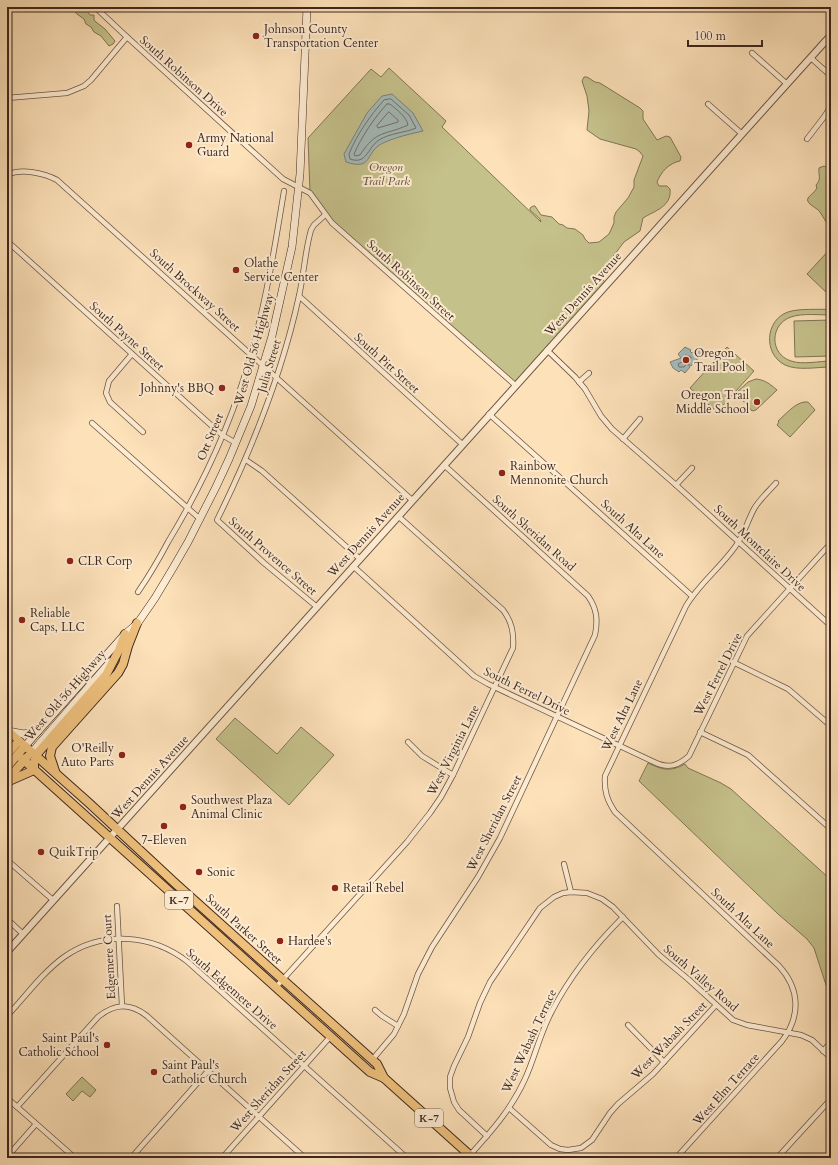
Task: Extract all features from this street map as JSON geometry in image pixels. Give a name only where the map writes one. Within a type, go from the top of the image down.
[{"type":"highway","points":[[56,773],[50,756],[52,747],[118,673],[123,664],[128,646],[137,624]]},
{"type":"highway","points":[[14,753],[28,748],[100,684],[119,650],[125,634]]},
{"type":"highway","points":[[7,781],[34,770],[34,762],[28,748]]},
{"type":"highway","name":"South Parker Street","points":[[28,748],[372,1060],[384,1078],[472,1157]]},
{"type":"highway","name":"West Old 56 Highway","points":[[7,767],[14,753],[28,748]]},
{"type":"highway","name":"South Parker Street","points":[[14,753],[330,1037],[370,1072],[384,1078]]},
{"type":"highway","name":"West Old 56 Highway","points":[[7,781],[14,753]]},
{"type":"main road","name":"West Old 56 Highway","points":[[119,650],[162,586],[200,519],[216,487],[251,406],[263,367],[272,336],[290,257],[299,186],[307,7]]},
{"type":"main road","name":"West Old 56 Highway","points":[[28,748],[40,730],[125,634],[137,624]]},
{"type":"main road","points":[[8,731],[31,734],[40,730]]},
{"type":"main road","points":[[8,731],[28,748]]},
{"type":"street","name":"South Robinson Drive","points":[[96,7],[127,38],[283,179],[299,186]]},
{"type":"street","name":"West Dennis Avenue","points":[[7,952],[831,35]]},
{"type":"street","points":[[7,98],[67,93],[84,86],[92,80],[127,38]]},
{"type":"street","points":[[752,53],[786,84]]},
{"type":"street","points":[[811,58],[831,76]]},
{"type":"street","points":[[708,104],[742,134]]},
{"type":"street","points":[[807,138],[821,122],[831,106]]},
{"type":"street","name":"South Brockway Street","points":[[7,175],[15,172],[42,174],[57,180],[412,500]]},
{"type":"street","name":"South Robinson Street","points":[[299,186],[310,193],[332,223],[515,385]]},
{"type":"street","name":"Ott Street","points":[[138,592],[188,509],[222,435],[239,392],[251,356],[271,268],[284,191]]},
{"type":"street","name":"Julia Street","points":[[217,520],[246,460],[264,415],[285,350],[299,296],[311,230],[314,224],[325,215]]},
{"type":"street","name":"South Payne Street","points":[[7,241],[222,435],[236,442]]},
{"type":"street","name":"South Pitt Street","points":[[299,296],[462,444]]},
{"type":"street","name":"South Montclaire Drive","points":[[547,350],[571,372],[601,416],[623,438],[831,626]]},
{"type":"street","points":[[132,354],[112,377],[107,387],[107,397],[110,402],[143,432]]},
{"type":"street","points":[[579,382],[589,373]]},
{"type":"street","name":"South Alta Lane","points":[[489,414],[692,596]]},
{"type":"street","points":[[623,438],[640,419]]},
{"type":"street","points":[[92,423],[200,519]]},
{"type":"street","points":[[246,460],[262,471],[360,559]]},
{"type":"street","name":"South Sheridan Road","points":[[444,465],[585,593],[593,603],[596,611],[597,623]]},
{"type":"street","points":[[676,485],[692,468]]},
{"type":"street","points":[[692,596],[732,552],[743,535],[755,508],[776,483]]},
{"type":"street","name":"West Virginia Lane","points":[[276,987],[418,829],[441,797],[453,775],[513,648],[514,631],[508,616],[503,610],[398,516]]},
{"type":"street","name":"South Provence Street","points":[[217,520],[264,563],[317,607]]},
{"type":"street","name":"West Ferrel Drive","points":[[654,762],[668,766],[675,765],[682,762],[688,756],[747,636],[831,543]]},
{"type":"street","name":"South Ferrel Drive","points":[[353,566],[474,676],[654,762]]},
{"type":"street","name":"West Alta Lane","points":[[641,836],[615,812],[609,803],[604,787],[605,776],[618,746],[692,596]]},
{"type":"street","name":"West Sheridan Street","points":[[372,1060],[387,1043],[398,1026],[424,960],[489,860],[595,635],[597,623]]},
{"type":"street","points":[[733,662],[788,689],[831,726]]},
{"type":"street","points":[[700,732],[748,755],[831,829]]},
{"type":"street","points":[[408,742],[425,758],[453,775]]},
{"type":"street","name":"South Alta Lane","points":[[641,836],[784,971],[794,988],[795,998],[794,1019],[789,1032]]},
{"type":"street","points":[[7,860],[53,900]]},
{"type":"street","points":[[564,864],[571,892]]},
{"type":"street","name":"South Valley Road","points":[[487,1136],[459,1110],[454,1102],[450,1088],[452,1073],[468,1037],[482,998],[498,970],[540,908],[563,893],[587,893],[602,899],[613,907],[651,948],[733,1020],[807,1037],[831,1058]]},
{"type":"street","name":"Edgemere Court","points":[[117,906],[122,1006]]},
{"type":"street","name":"West Wabash Terrace","points":[[472,1157],[487,1136],[498,1124],[525,1080],[545,1026],[563,991],[590,952],[623,917]]},
{"type":"street","points":[[7,919],[23,934]]},
{"type":"street","name":"South Edgemere Drive","points":[[7,1016],[53,966],[63,957],[84,946],[104,940],[118,938],[150,942],[171,950],[183,958],[407,1158]]},
{"type":"street","name":"West Wabash Street","points":[[509,1108],[551,1145],[560,1149],[568,1150],[576,1150],[581,1148],[592,1140],[610,1113],[618,1104],[653,1074],[716,1005]]},
{"type":"street","points":[[17,1107],[98,1017],[106,1011],[116,1007],[122,1006],[134,1008],[140,1011],[305,1158]]},
{"type":"street","points":[[375,1010],[398,1026]]},
{"type":"street","points":[[628,1025],[664,1062]]},
{"type":"street","name":"West Elm Terrace","points":[[676,1158],[789,1032]]},
{"type":"street","name":"West Sheridan Street","points":[[222,1158],[330,1037]]},
{"type":"street","points":[[823,1051],[831,1042]]},
{"type":"street","points":[[131,1158],[208,1071]]},
{"type":"street","points":[[7,1098],[75,1158]]},
{"type":"street","points":[[777,1158],[831,1099]]},
{"type":"street","points":[[7,1157],[36,1124]]},
{"type":"green space","points":[[71,7],[84,7],[90,15],[94,15],[94,20],[105,29],[115,41],[113,44],[109,46],[101,36],[94,32],[91,27],[86,24],[84,19]]},
{"type":"green space","name":"Oregon Trail Park","points":[[389,68],[446,121],[442,127],[541,222],[540,219],[530,210],[533,206],[535,206],[541,215],[552,217],[559,224],[567,228],[575,229],[583,235],[589,243],[599,242],[609,234],[614,223],[616,212],[628,198],[634,187],[634,180],[643,156],[636,149],[600,139],[587,130],[589,111],[587,96],[582,81],[584,77],[600,83],[640,108],[643,111],[643,119],[657,140],[666,136],[670,137],[681,157],[680,161],[666,168],[657,182],[659,186],[667,186],[670,189],[668,200],[661,208],[643,218],[640,231],[624,242],[602,271],[600,277],[607,284],[515,385],[332,223],[310,193],[308,138],[371,69],[381,77]]},
{"type":"green space","points":[[824,166],[828,168],[827,177],[831,179],[831,228],[819,210],[808,202],[808,198],[817,188],[816,185],[819,179],[819,168]]},
{"type":"green space","points":[[831,248],[831,290],[828,294],[807,274]]},
{"type":"green space","points":[[831,309],[831,315],[811,314],[791,317],[779,326],[775,339],[779,352],[791,361],[806,363],[831,361],[831,367],[796,368],[785,365],[778,360],[770,346],[770,337],[771,329],[780,316],[788,312],[798,310]]},
{"type":"green space","points":[[831,320],[831,356],[795,357],[794,321]]},
{"type":"green space","points":[[727,347],[754,371],[717,412],[690,388]]},
{"type":"green space","points":[[756,379],[762,380],[777,390],[756,410],[752,411],[736,393],[748,382]]},
{"type":"green space","points":[[804,402],[808,402],[815,410],[790,437],[777,425],[779,422],[778,421],[793,407]]},
{"type":"green space","points":[[235,718],[277,754],[301,727],[334,755],[289,805],[216,739]]},
{"type":"green space","points":[[648,763],[666,769],[675,768],[685,764],[688,768],[731,789],[831,880],[831,933],[826,938],[831,964],[831,998],[828,996],[827,988],[814,948],[807,939],[778,914],[639,781]]},
{"type":"green space","points":[[82,1077],[96,1090],[90,1097],[82,1091],[73,1101],[66,1094]]},
{"type":"water","points":[[392,94],[413,113],[423,131],[398,137],[383,143],[373,151],[365,162],[361,164],[346,162],[344,154],[367,113],[382,96]]},
{"type":"water","name":"Oregon Trail Pool","points":[[685,347],[691,350],[690,351],[692,353],[698,347],[704,352],[691,366],[687,363],[690,367],[685,373],[681,370],[679,372],[673,368],[670,362],[681,358],[678,354]]},
{"type":"place","name":"Johnson County Transportation Center","points":[[256,36]]},
{"type":"place","name":"Army National Guard","points":[[189,145]]},
{"type":"place","name":"Olathe Service Center","points":[[236,270]]},
{"type":"place","name":"Oregon Trail Pool","points":[[686,360]]},
{"type":"place","name":"Johnny's BBQ","points":[[222,388]]},
{"type":"place","name":"Oregon Trail Middle School","points":[[757,402]]},
{"type":"place","name":"Rainbow Mennonite Church","points":[[502,473]]},
{"type":"place","name":"CLR Corp","points":[[70,561]]},
{"type":"place","name":"Reliable Caps, LLC","points":[[22,620]]},
{"type":"place","name":"O'Reilly Auto Parts","points":[[122,755]]},
{"type":"place","name":"Southwest Plaza Animal Clinic","points":[[183,807]]},
{"type":"place","name":"7-Eleven","points":[[164,826]]},
{"type":"place","name":"QuikTrip","points":[[41,852]]},
{"type":"place","name":"Sonic","points":[[199,872]]},
{"type":"place","name":"Retail Rebel","points":[[335,888]]},
{"type":"place","name":"Hardee's","points":[[280,941]]},
{"type":"place","name":"Saint Paul's Catholic School","points":[[107,1045]]},
{"type":"place","name":"Saint Paul's Catholic Church","points":[[154,1072]]}]
